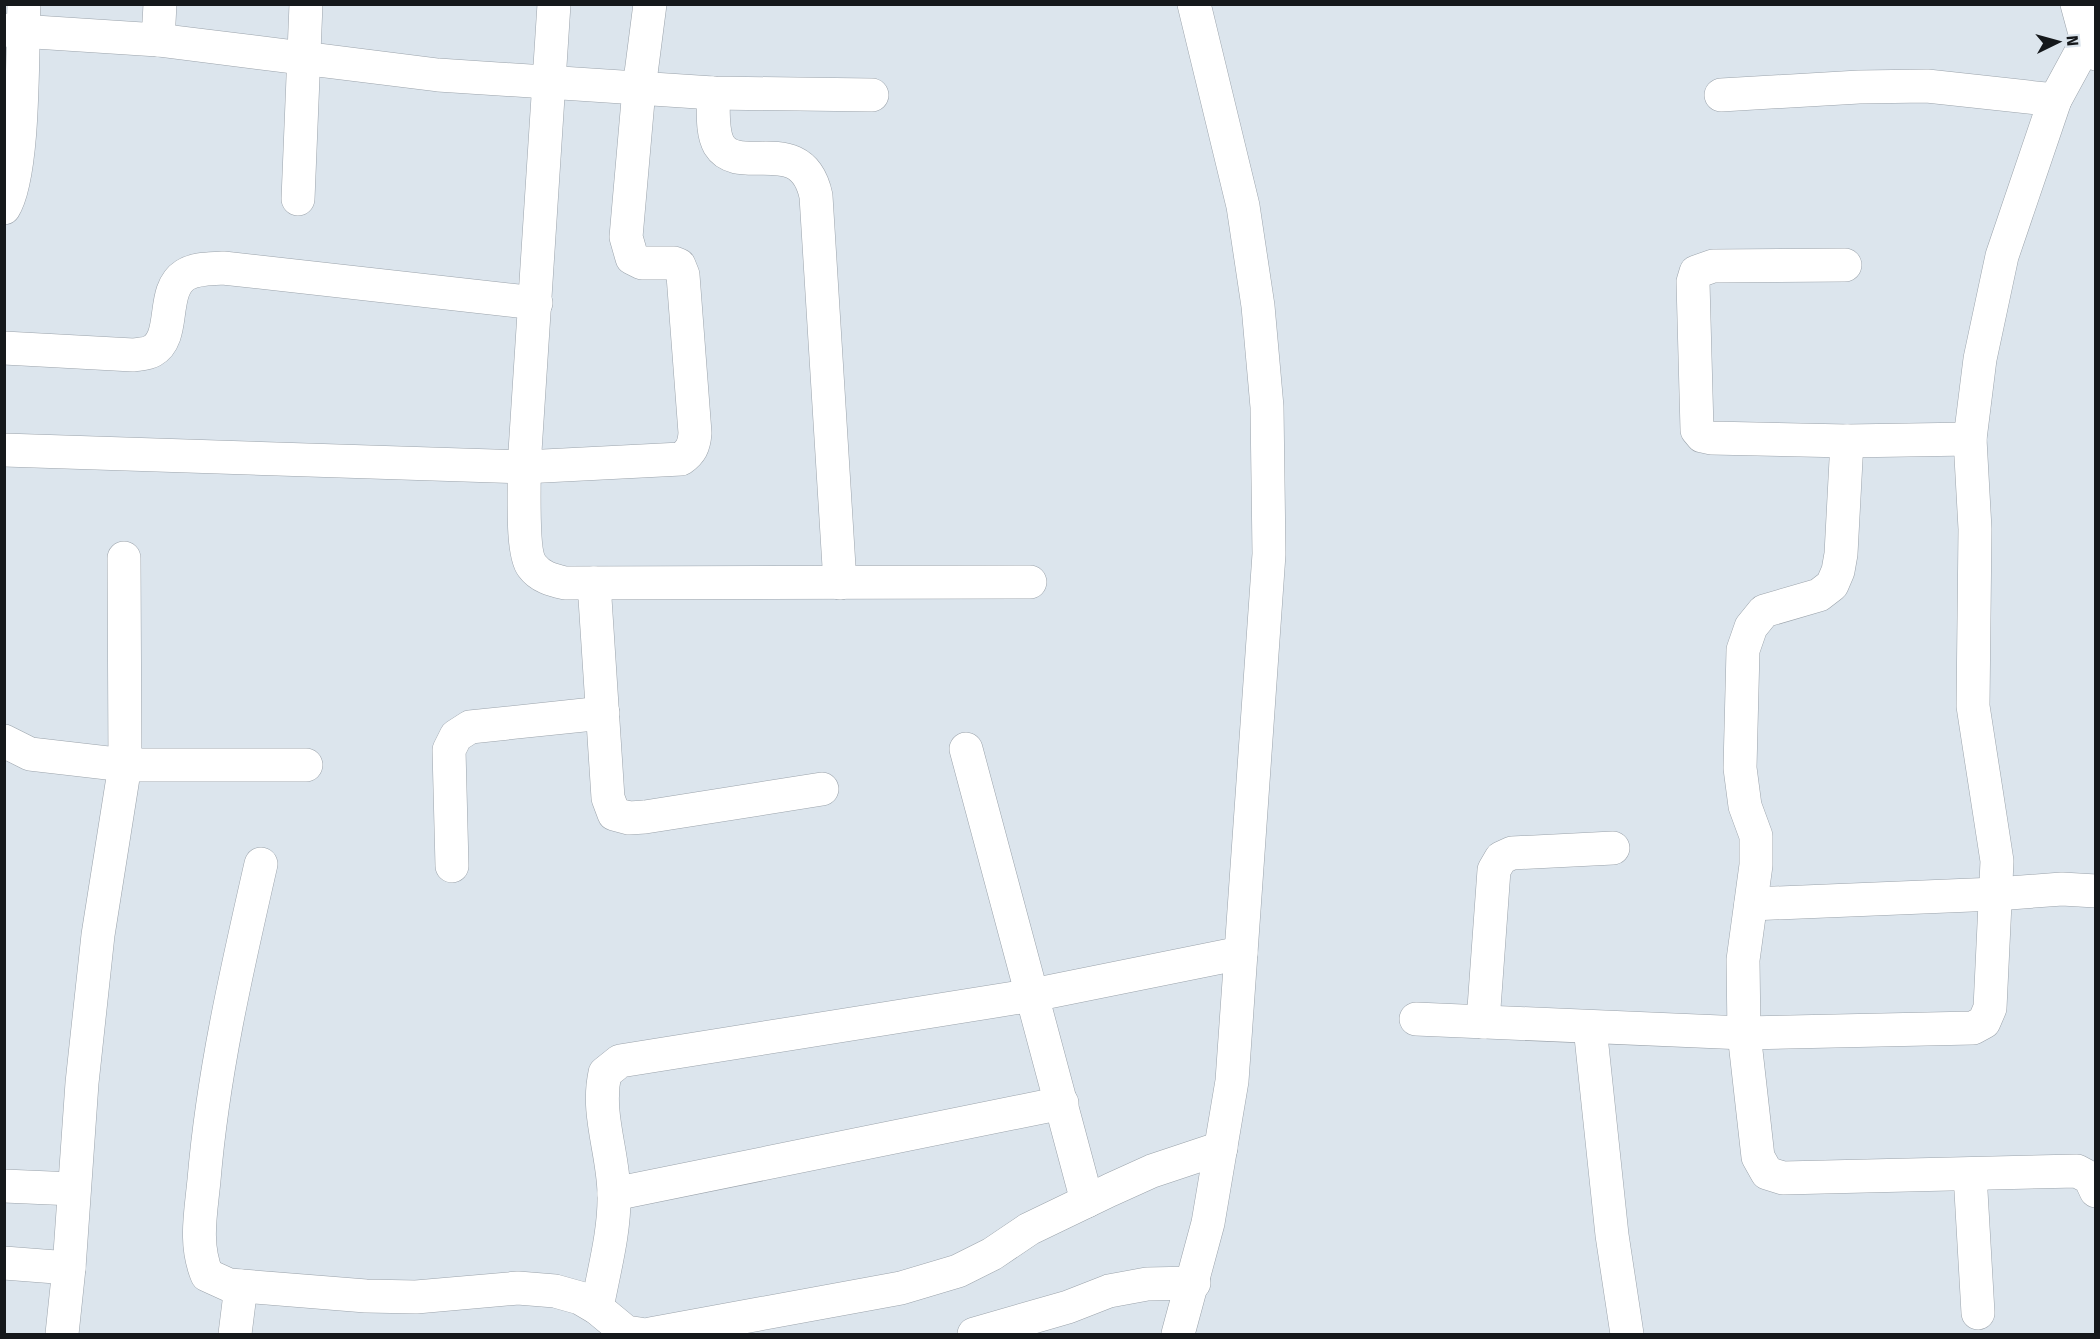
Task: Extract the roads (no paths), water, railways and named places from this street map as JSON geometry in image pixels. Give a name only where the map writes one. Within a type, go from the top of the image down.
[{"type":"street","points":[[158,40],[160,4]]},
{"type":"street","points":[[298,199],[306,4]]},
{"type":"street","points":[[554,4],[524,466],[525,538],[531,564],[545,578],[565,584],[1030,582]]},
{"type":"street","points":[[4,450],[524,466],[681,459],[689,453],[694,444],[683,275],[679,265],[674,263],[642,263],[632,258],[626,237],[639,89],[650,4]]},
{"type":"street","points":[[1178,1335],[1194,1283],[1232,1081],[1269,554],[1267,407],[1258,306],[1243,206],[1194,4]]},
{"type":"street","points":[[1416,1019],[1744,1033],[1973,1028],[1984,1022],[1990,1008],[1998,861],[1992,813],[1981,771],[1973,706],[1975,530],[1970,439],[1980,359],[2002,256],[2055,100],[2091,48],[2077,4]]},
{"type":"street","points":[[4,208],[10,200],[18,157],[17,22],[304,60],[438,75],[713,93],[872,95]]},
{"type":"street","points":[[1722,94],[1927,86],[2055,100]]},
{"type":"street","points":[[713,93],[719,146],[727,152],[741,156],[791,161],[804,167],[812,179],[816,196],[840,583]]},
{"type":"street","points":[[1845,265],[1703,268],[1696,272],[1694,294],[1697,430],[1702,436],[1847,441],[1970,439]]},
{"type":"street","points":[[4,348],[133,355],[152,351],[163,338],[174,289],[185,275],[200,270],[223,268],[536,303]]},
{"type":"street","points":[[1847,441],[1841,554],[1838,572],[1832,585],[1819,595],[1764,611],[1751,627],[1743,650],[1740,768],[1745,806],[1756,836],[1756,865],[1743,960],[1744,1033],[1758,1157],[1767,1173],[1783,1178],[2089,1174]]},
{"type":"street","points":[[62,1335],[82,1083],[98,935],[124,765],[124,558]]},
{"type":"street","points":[[594,583],[608,798],[614,814],[629,818],[645,817],[822,789]]},
{"type":"street","points":[[452,866],[450,750],[456,735],[470,728],[603,713]]},
{"type":"street","points":[[5,741],[30,754],[124,765],[306,765]]},
{"type":"street","points":[[966,749],[1087,1201]]},
{"type":"street","points":[[1483,1022],[1494,870],[1501,858],[1512,852],[1613,848]]},
{"type":"street","points":[[261,864],[225,1028],[208,1132],[199,1241],[201,1260],[207,1275],[229,1285],[416,1297],[518,1288],[563,1293],[580,1298],[597,1308],[626,1332],[640,1335]]},
{"type":"street","points":[[1751,904],[1996,894],[2062,889],[2096,891]]},
{"type":"street","points":[[597,1308],[614,1219],[614,1194],[600,1093],[605,1073],[620,1062],[1033,995],[1241,953]]},
{"type":"street","points":[[1590,1027],[1612,1235],[1627,1335]]},
{"type":"street","points":[[614,1194],[1062,1103]]},
{"type":"street","points":[[650,1335],[912,1285],[958,1271],[992,1254],[1029,1229],[1087,1201],[1152,1171],[1221,1148]]},
{"type":"street","points":[[1970,1174],[1978,1313]]},
{"type":"street","points":[[4,1186],[74,1189]]},
{"type":"street","points":[[4,1263],[69,1268]]},
{"type":"street","points":[[974,1335],[1068,1307],[1109,1291],[1148,1284],[1194,1283]]},
{"type":"street","points":[[235,1335],[241,1286]]}]
